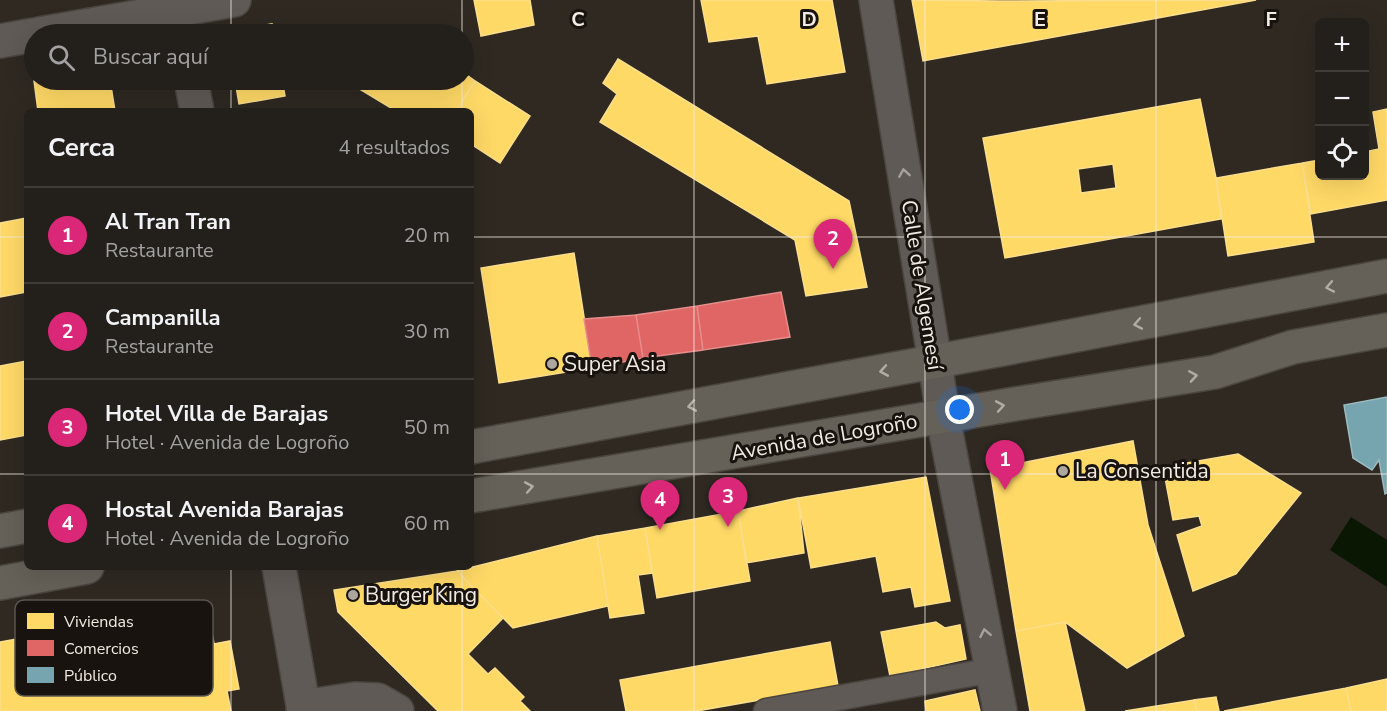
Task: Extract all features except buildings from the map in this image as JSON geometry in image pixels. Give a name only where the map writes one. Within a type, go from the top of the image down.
[{"type":"main road","points":[[474,446],[1387,276]]},
{"type":"main road","name":"Avenida de Logroño","points":[[474,495],[1215,372],[1293,347],[1387,330]]},
{"type":"main road","points":[[0,531],[24,527]]},
{"type":"main road","points":[[0,583],[71,570]]},
{"type":"street","points":[[159,24],[181,22],[234,0]]},
{"type":"street","name":"Calle de Algemesí","points":[[876,0],[943,417],[1000,711]]},
{"type":"street","points":[[0,41],[24,37]]},
{"type":"street","points":[[193,90],[196,108]]},
{"type":"street","points":[[280,570],[303,709],[355,699],[378,700],[397,711]]},
{"type":"street","points":[[766,711],[993,670]]},
{"type":"shaded area","points":[[1351,517],[1387,540],[1387,587],[1330,550]]},
{"type":"place","name":"Campanilla","points":[[833,269]]},
{"type":"place","name":"Super Asia","points":[[552,364]]},
{"type":"place","name":"La Consentida","points":[[1063,471]]},
{"type":"place","name":"Al Tran Tran","points":[[1005,490]]},
{"type":"place","name":"Hotel Villa de Barajas","points":[[728,527]]},
{"type":"place","name":"Hostal Avenida Barajas","points":[[660,530]]},
{"type":"place","name":"Burger King","points":[[353,595]]}]
